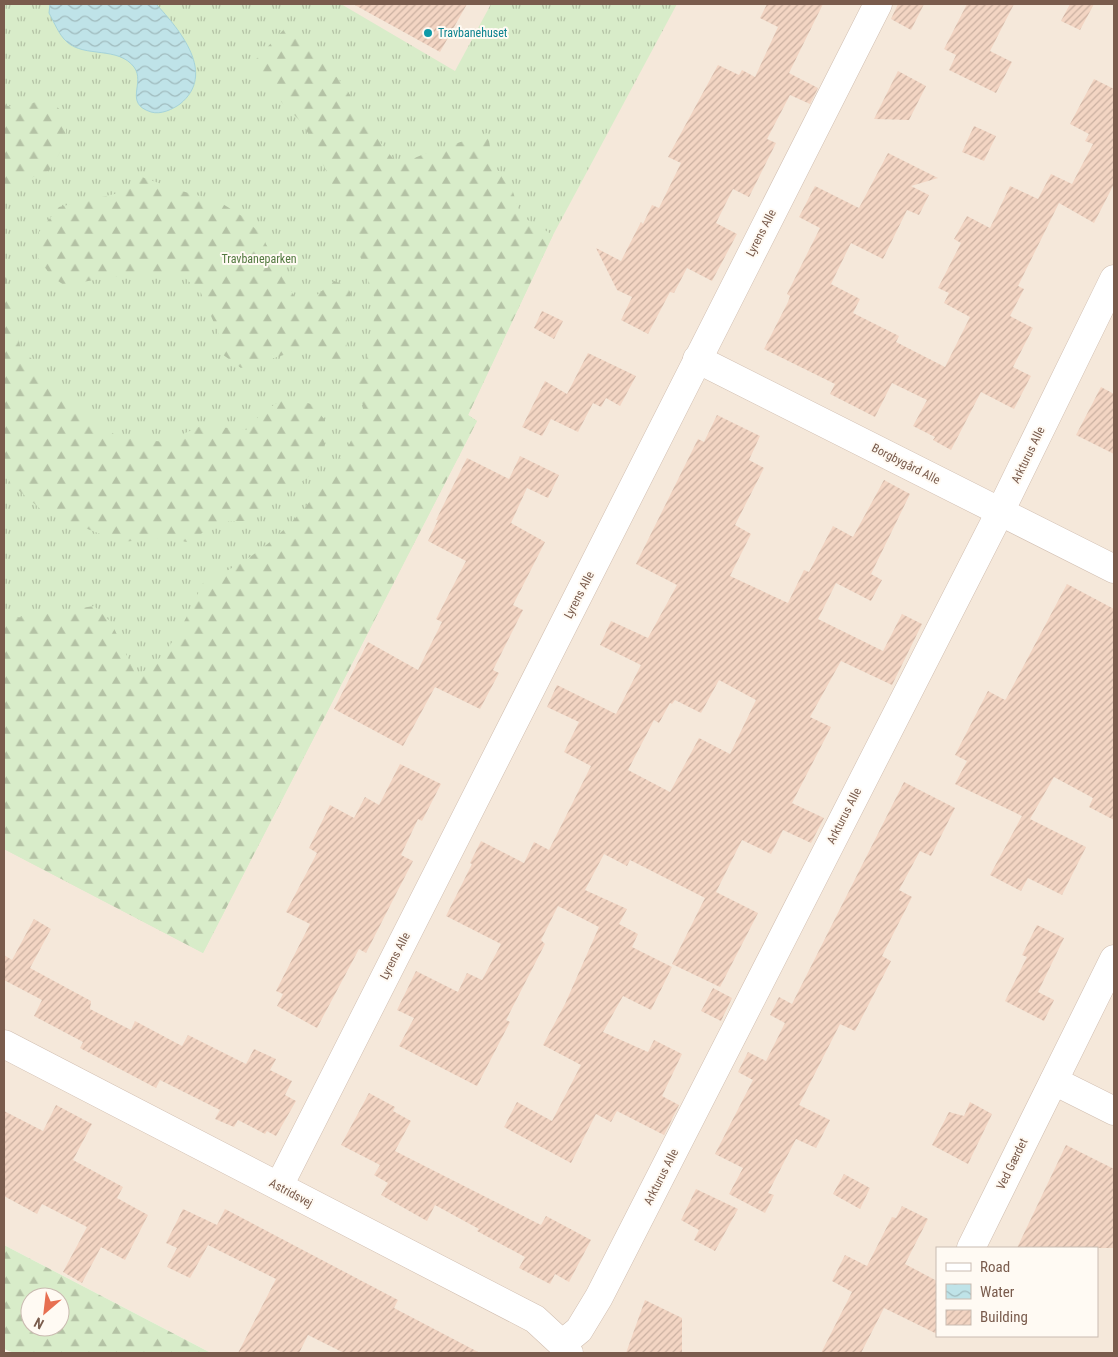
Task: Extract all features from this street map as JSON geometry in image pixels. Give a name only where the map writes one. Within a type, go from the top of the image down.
[{"type":"street","name":"Lyrens Alle","points":[[278,1186],[878,4]]},
{"type":"street","name":"Arkturus Alle","points":[[565,1349],[580,1330],[604,1288],[1000,512],[1114,279]]},
{"type":"street","name":"Borgbygård Alle","points":[[697,359],[1114,569]]},
{"type":"street","name":"Ved Gærdet","points":[[971,1247],[1114,959]]},
{"type":"street","name":"Astridsvej","points":[[4,1044],[534,1319],[565,1349]]},
{"type":"street","points":[[1054,1081],[1114,1111]]},
{"type":"shaded area","points":[[4,4],[1114,4],[1114,1353],[211,1353],[4,1245]]},
{"type":"green space","name":"Travbaneparken","points":[[4,4],[341,4],[455,71],[491,4],[677,4],[553,235],[468,415],[477,421],[203,953],[4,849]]},
{"type":"green space","points":[[286,27],[313,49],[346,88],[367,125],[398,165],[424,154],[488,133],[493,169],[507,174],[521,216],[553,235],[468,415],[477,421],[203,953],[4,849],[4,618],[26,617],[94,606],[111,622],[136,675],[148,669],[168,648],[177,635],[204,581],[232,568],[280,534],[318,491],[335,467],[366,415],[356,385],[372,343],[375,300],[363,264],[331,181],[304,125],[248,68]]},
{"type":"green space","points":[[47,98],[66,115],[66,142],[49,171],[9,186],[4,186],[4,105],[18,108]]},
{"type":"green space","points":[[142,177],[178,190],[218,201],[242,216],[260,233],[299,305],[312,299],[334,281],[347,286],[351,294],[347,314],[346,377],[310,347],[241,368],[222,354],[218,332],[201,293],[183,276],[125,275],[64,285],[52,277],[38,258],[39,232],[59,207],[123,192]]},
{"type":"green space","points":[[4,267],[20,346],[72,404],[118,437],[165,442],[203,425],[246,430],[264,411],[287,397],[311,404],[325,420],[324,449],[309,476],[249,521],[223,521],[187,542],[166,538],[121,542],[44,512],[10,483],[4,468]]},
{"type":"green space","points":[[4,1245],[211,1353],[14,1353],[4,1349]]},
{"type":"water","points":[[50,4],[156,4],[175,26],[191,52],[195,66],[195,79],[191,92],[180,104],[167,111],[155,113],[143,108],[136,98],[138,80],[134,67],[119,56],[83,50],[67,42],[59,32],[49,13]]},
{"type":"building","name":"Travbanehuset","points":[[353,4],[467,4],[440,52]]},
{"type":"building","points":[[767,4],[823,4],[789,73],[818,88],[810,104],[790,95],[767,139],[776,143],[749,197],[733,189],[716,223],[737,234],[712,281],[687,268],[674,293],[670,292],[648,334],[621,320],[632,297],[617,290],[596,248],[621,261],[652,205],[659,208],[681,163],[668,157],[718,65],[739,75],[742,70],[755,77],[778,27],[760,18]]},
{"type":"building","points":[[898,4],[924,4],[911,30],[891,19]]},
{"type":"building","points":[[967,4],[1014,4],[990,51],[1012,62],[996,93],[949,70],[956,55],[944,49]]},
{"type":"building","points":[[1070,4],[1094,4],[1080,30],[1061,21]]},
{"type":"building","points":[[898,71],[926,86],[909,120],[874,119]]},
{"type":"building","points":[[1094,79],[1114,89],[1114,184],[1094,223],[1059,203],[1018,286],[1024,289],[1010,316],[1033,328],[1013,367],[1031,376],[1014,409],[981,392],[951,450],[933,440],[935,437],[913,426],[927,400],[892,383],[875,417],[830,394],[835,384],[764,349],[788,302],[790,296],[787,294],[820,228],[799,217],[815,186],[859,208],[888,153],[938,178],[911,186],[929,195],[919,215],[907,210],[883,259],[851,243],[831,284],[860,299],[853,313],[899,336],[896,342],[945,367],[970,317],[944,303],[949,293],[938,288],[961,243],[954,239],[967,216],[990,228],[1010,186],[1038,199],[1051,174],[1072,184],[1093,144],[1085,141],[1089,134],[1070,124]]},
{"type":"building","points":[[974,126],[996,136],[984,161],[962,152]]},
{"type":"building","points":[[542,311],[563,321],[554,339],[534,328]]},
{"type":"building","points":[[588,353],[636,376],[620,406],[606,398],[601,407],[593,403],[578,432],[551,419],[542,436],[522,427],[545,381],[567,394]]},
{"type":"building","points":[[1101,387],[1114,394],[1114,454],[1076,435]]},
{"type":"building","points":[[717,415],[760,436],[749,460],[764,468],[735,525],[751,534],[730,576],[788,603],[804,570],[809,572],[833,526],[853,537],[884,480],[910,494],[871,574],[882,580],[871,601],[836,583],[818,619],[883,651],[902,614],[922,624],[892,685],[841,661],[810,717],[831,727],[792,803],[824,818],[811,843],[783,830],[771,854],[742,840],[716,892],[758,913],[720,987],[672,964],[705,898],[630,860],[627,866],[604,854],[585,890],[627,909],[619,924],[638,934],[632,947],[672,967],[651,1010],[623,996],[603,1032],[648,1052],[654,1040],[682,1054],[662,1096],[679,1105],[664,1135],[617,1111],[611,1122],[596,1114],[571,1163],[504,1127],[517,1102],[552,1121],[581,1065],[543,1045],[565,1004],[599,927],[558,906],[541,940],[545,944],[506,1020],[510,1022],[477,1086],[399,1046],[414,1018],[397,1010],[416,971],[458,992],[467,973],[482,980],[501,944],[446,916],[472,864],[470,863],[481,841],[524,863],[534,842],[549,850],[591,766],[564,752],[579,722],[547,707],[557,685],[616,714],[641,665],[600,645],[611,621],[648,638],[677,585],[636,564],[698,439],[704,442]],"holes":[[[719,680],[756,700],[730,754],[699,738],[670,792],[628,770],[654,720],[659,723],[670,703],[672,704],[675,700],[701,713]]]},
{"type":"building","points":[[520,456],[559,475],[548,498],[527,488],[511,523],[545,542],[513,605],[523,610],[493,670],[499,673],[480,709],[435,687],[403,746],[334,709],[368,642],[418,670],[442,622],[436,619],[466,561],[428,541],[438,520],[436,520],[467,458],[509,479]]},
{"type":"building","points":[[1067,584],[1114,609],[1114,820],[1089,807],[1093,798],[1054,777],[1030,819],[1086,847],[1062,895],[1028,878],[1021,891],[990,875],[1022,816],[955,784],[967,761],[955,755],[988,691],[1006,699]]},
{"type":"building","points":[[400,764],[441,784],[422,821],[418,819],[401,855],[413,861],[366,953],[359,949],[317,1028],[277,1006],[283,994],[276,991],[310,924],[286,912],[317,853],[309,848],[330,805],[354,818],[365,797],[379,805]]},
{"type":"building","points":[[904,782],[955,808],[931,856],[920,851],[899,890],[912,897],[882,956],[891,961],[855,1031],[840,1024],[799,1105],[830,1120],[816,1148],[796,1139],[768,1193],[774,1195],[765,1213],[729,1194],[743,1168],[715,1154],[753,1080],[738,1072],[748,1052],[766,1061],[785,1023],[770,1015],[779,997],[792,1004]]},
{"type":"building","points":[[34,919],[51,929],[30,968],[91,1001],[90,1009],[131,1030],[135,1021],[182,1046],[188,1035],[246,1064],[254,1049],[276,1059],[270,1070],[292,1081],[285,1095],[296,1101],[276,1136],[267,1131],[265,1134],[238,1120],[234,1127],[215,1119],[220,1110],[160,1080],[156,1088],[80,1048],[83,1042],[34,1016],[42,1000],[4,980],[4,955],[12,960]]},
{"type":"building","points":[[1037,925],[1064,938],[1038,992],[1054,1000],[1044,1021],[1005,1001],[1027,957],[1022,955]]},
{"type":"building","points":[[713,988],[732,998],[721,1021],[701,1011]]},
{"type":"building","points":[[369,1093],[395,1107],[393,1111],[411,1121],[395,1151],[541,1225],[546,1216],[591,1240],[569,1282],[555,1274],[550,1284],[519,1268],[525,1257],[477,1231],[479,1229],[435,1205],[427,1221],[381,1195],[388,1183],[374,1175],[380,1165],[341,1145]]},
{"type":"building","points":[[970,1102],[992,1114],[968,1164],[932,1145],[949,1112],[964,1116]]},
{"type":"building","points":[[56,1105],[92,1124],[73,1160],[123,1187],[117,1198],[148,1215],[125,1260],[101,1247],[82,1283],[63,1272],[87,1227],[42,1204],[37,1214],[4,1196],[4,1111],[43,1131]]},
{"type":"building","points":[[1066,1145],[1114,1169],[1114,1248],[1017,1247]]},
{"type":"building","points":[[844,1174],[870,1188],[860,1209],[833,1194]]},
{"type":"building","points":[[696,1189],[738,1209],[715,1251],[694,1240],[699,1230],[681,1220]]},
{"type":"building","points":[[902,1206],[928,1219],[905,1264],[936,1280],[936,1334],[884,1308],[861,1353],[821,1353],[852,1292],[832,1281],[845,1255],[867,1266],[892,1217],[896,1218]]},
{"type":"building","points":[[183,1209],[217,1225],[225,1209],[398,1300],[394,1308],[480,1353],[344,1353],[308,1335],[299,1353],[238,1353],[276,1279],[208,1245],[190,1278],[167,1267],[177,1248],[166,1243]]},
{"type":"building","points":[[645,1300],[682,1318],[682,1353],[626,1353]]},
{"type":"place","name":"Travbanehuset","points":[[428,33]]}]
